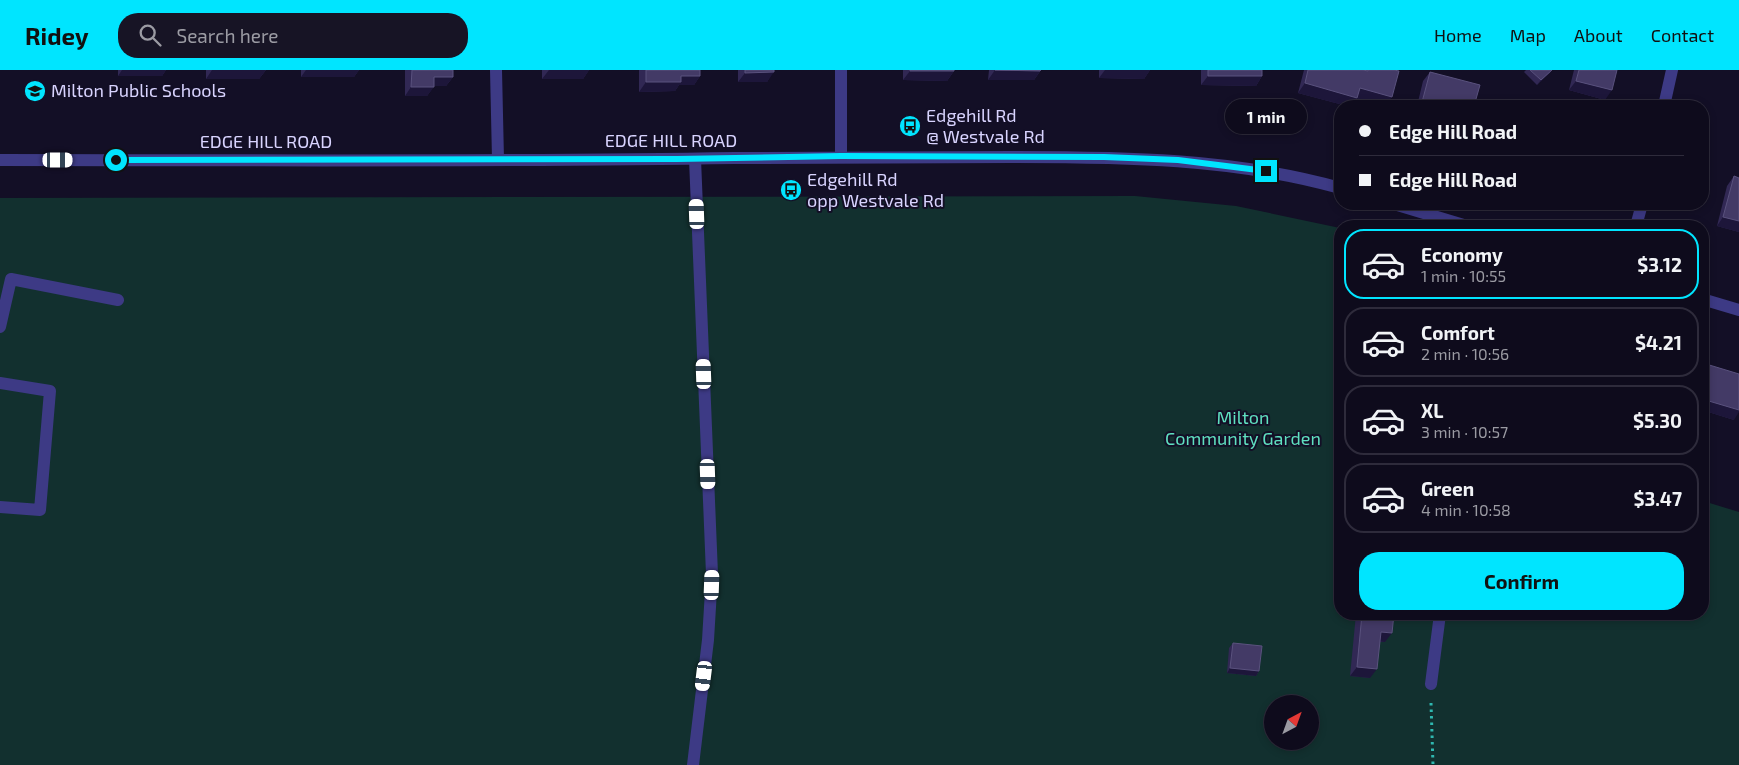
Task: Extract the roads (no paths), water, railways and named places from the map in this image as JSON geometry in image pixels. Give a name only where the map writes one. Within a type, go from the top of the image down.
[{"type":"street","points":[[496,70],[498,159]]},
{"type":"street","points":[[841,70],[841,156]]},
{"type":"street","points":[[1665,100],[1672,70]]},
{"type":"street","name":"EDGE HILL ROAD","points":[[0,160],[841,156],[1104,157],[1178,160],[1266,171],[1334,187]]},
{"type":"street","points":[[693,765],[708,640],[712,574],[695,158]]},
{"type":"street","points":[[1414,210],[1448,220]]},
{"type":"street","points":[[0,327],[11,279],[118,300]]},
{"type":"street","points":[[1709,301],[1739,310]]},
{"type":"street","points":[[0,383],[50,391],[40,510],[0,507]]},
{"type":"street","points":[[1432,684],[1439,620]]},
{"type":"place","name":"Milton Public Schools","points":[[35,91]]},
{"type":"place","name":"Edgehill Rd @ Westvale Rd","points":[[910,126]]},
{"type":"place","name":"Edgehill Rd opp Westvale Rd","points":[[791,190]]},
{"type":"park label","name":"Milton Community Garden","points":[[1243,428]]}]
